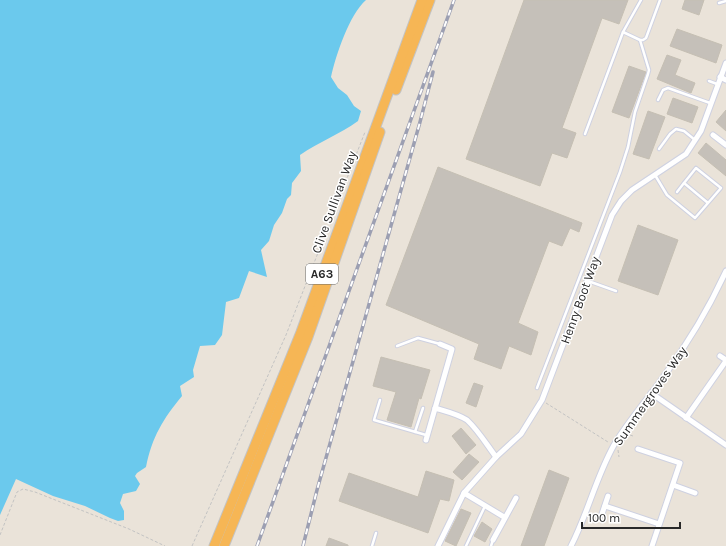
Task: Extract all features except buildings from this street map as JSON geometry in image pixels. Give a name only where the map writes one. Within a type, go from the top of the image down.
[{"type":"highway","name":"Clive Sullivan Way","points":[[214,546],[301,332],[422,0]]},
{"type":"highway","name":"Clive Sullivan Way","points":[[224,546],[308,337],[389,108],[430,0]]},
{"type":"street","name":"Henry Boot Way","points":[[438,546],[464,493],[496,457],[520,434],[542,400],[612,215],[621,201],[632,190],[686,154],[701,131],[726,63]]},
{"type":"street","points":[[720,77],[726,80]]},
{"type":"street","points":[[713,135],[726,145]]},
{"type":"street","name":"Summergroves Way","points":[[571,546],[581,527],[603,466],[616,447],[630,420],[691,336],[726,271]]},
{"type":"street","points":[[426,438],[452,349],[440,344]]},
{"type":"street","points":[[686,418],[726,361],[720,356]]},
{"type":"street","points":[[651,393],[726,445]]},
{"type":"street","points":[[435,408],[459,416],[467,421],[496,457]]},
{"type":"street","points":[[638,449],[680,463],[652,546]]},
{"type":"street","points":[[672,485],[696,493]]},
{"type":"street","points":[[464,493],[504,517]]},
{"type":"street","points":[[602,514],[608,496]]},
{"type":"street","points":[[493,540],[504,517],[516,498]]},
{"type":"street","points":[[605,506],[659,524]]},
{"type":"lane","points":[[584,134],[623,32],[641,0]]},
{"type":"lane","points":[[623,32],[640,40],[646,38],[660,0]]},
{"type":"lane","points":[[719,3],[726,2]]},
{"type":"lane","points":[[537,388],[591,251],[628,147],[635,112],[648,74],[640,40]]},
{"type":"lane","points":[[709,81],[718,84]]},
{"type":"lane","points":[[658,100],[663,90],[668,88],[711,104]]},
{"type":"lane","points":[[659,149],[670,134],[676,129],[684,131],[695,140]]},
{"type":"lane","points":[[655,174],[667,195],[696,218],[721,188],[696,168],[677,192]]},
{"type":"lane","points":[[684,183],[708,203]]},
{"type":"lane","points":[[591,251],[598,254]]},
{"type":"lane","points":[[588,281],[616,291]]},
{"type":"lane","points":[[397,346],[418,338],[440,344]]},
{"type":"lane","points":[[557,338],[565,341]]},
{"type":"lane","points":[[380,400],[374,420],[415,432],[426,438]]},
{"type":"lane","points":[[415,432],[423,408]]},
{"type":"lane","points":[[466,546],[485,506]]},
{"type":"lane","points":[[372,546],[376,533]]},
{"type":"lane","points":[[491,546],[493,540]]},
{"type":"path","points":[[192,546],[286,335],[351,164],[366,129]]},
{"type":"path","points":[[542,400],[616,447],[620,457]]},
{"type":"path","points":[[616,447],[630,435],[633,436]]},
{"type":"path","points":[[0,535],[17,492],[23,489],[35,492],[115,524],[165,546]]},
{"type":"water","points":[[0,0],[366,0],[354,15],[344,36],[331,77],[338,88],[347,95],[354,106],[361,111],[358,121],[300,155],[301,171],[292,183],[291,195],[287,199],[282,213],[274,225],[269,241],[261,250],[267,277],[249,271],[239,298],[226,302],[222,335],[215,345],[200,346],[193,370],[194,377],[180,386],[182,396],[159,429],[151,446],[146,467],[135,476],[140,484],[136,491],[123,494],[120,503],[124,511],[124,520],[118,521],[110,518],[85,506],[53,496],[16,479],[0,515]]},
{"type":"railway","points":[[257,546],[454,0]]},
{"type":"railway","points":[[303,546],[317,490],[433,72]]}]
